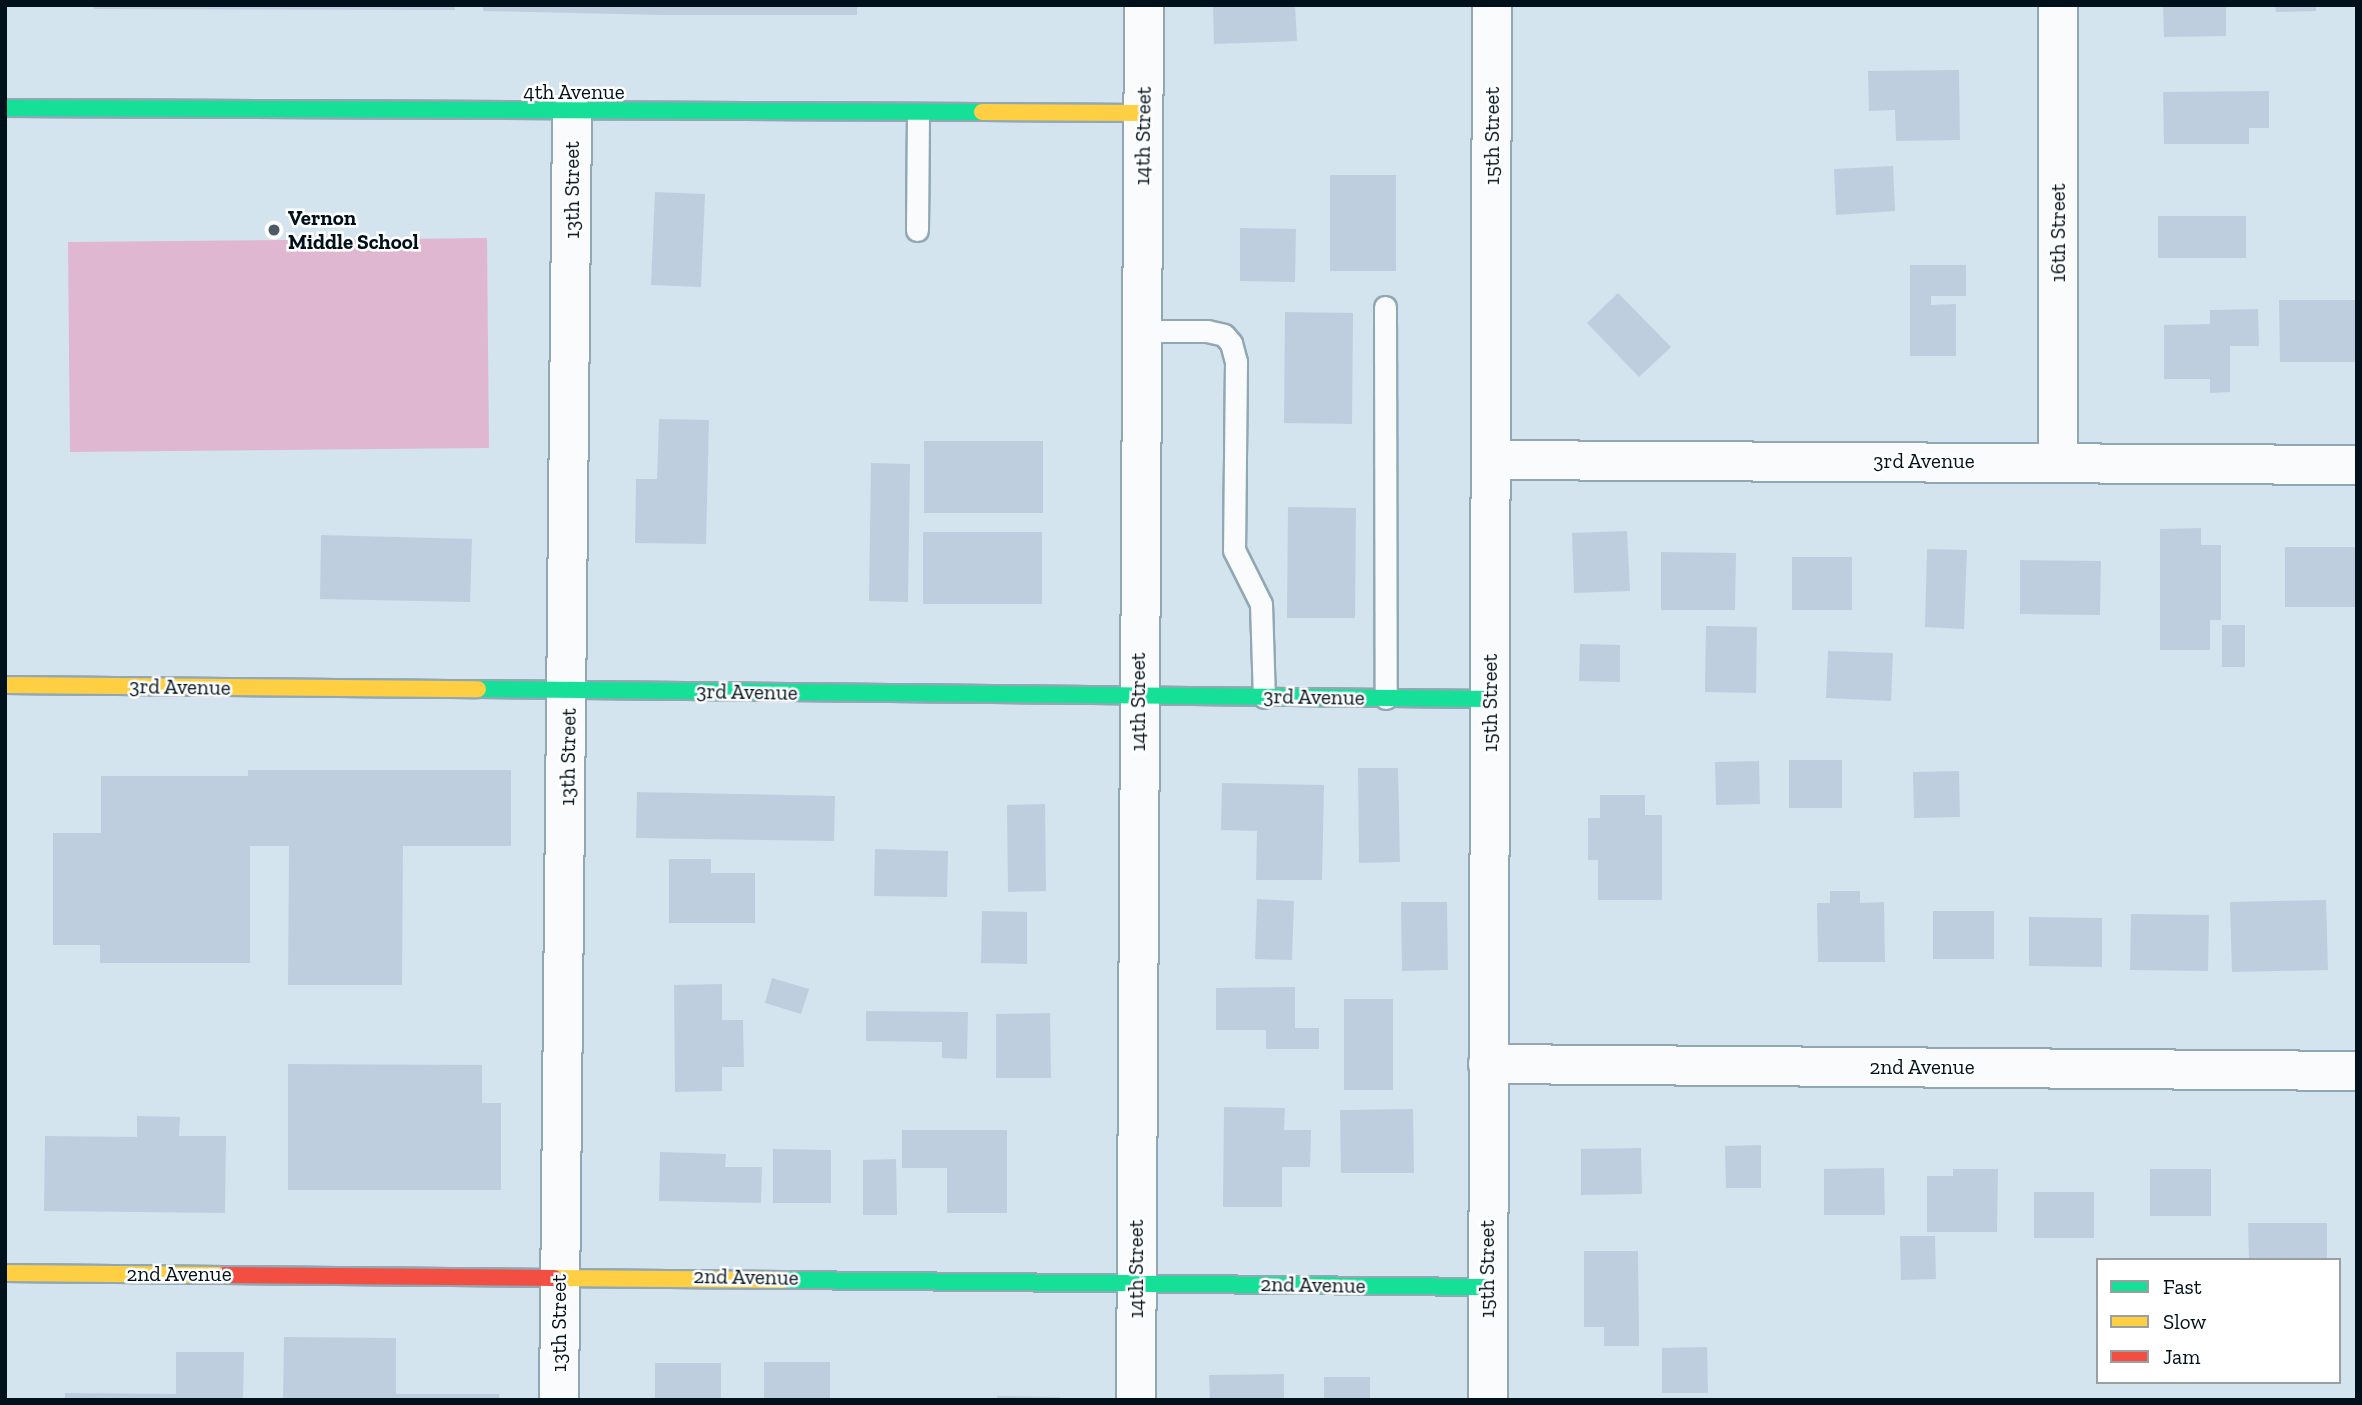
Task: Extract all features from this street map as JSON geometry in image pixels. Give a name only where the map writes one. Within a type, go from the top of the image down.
[{"type":"street","name":"14th Street","points":[[1136,1400],[1144,5]]},
{"type":"street","name":"15th Street","points":[[1488,1400],[1492,5]]},
{"type":"street","name":"16th Street","points":[[2058,5],[2058,461]]},
{"type":"street","name":"4th Avenue","points":[[5,108],[572,113],[1143,113]]},
{"type":"street","name":"13th Street","points":[[559,1400],[570,691],[572,113]]},
{"type":"street","name":"3rd Avenue","points":[[1491,460],[2058,461],[2357,465]]},
{"type":"street","name":"3rd Avenue","points":[[5,685],[1490,699]]},
{"type":"street","name":"2nd Avenue","points":[[1488,1064],[2357,1071]]},
{"type":"street","name":"2nd Avenue","points":[[5,1273],[559,1275],[1487,1287]]},
{"type":"lane","points":[[917,230],[918,114]]},
{"type":"lane","points":[[1385,307],[1387,698]]},
{"type":"lane","points":[[1141,331],[1207,331],[1224,335],[1231,343],[1236,362],[1234,550],[1261,604],[1264,697]]},
{"type":"shaded area","points":[[487,238],[489,448],[70,452],[68,242]]},
{"type":"building","points":[[94,5],[455,5],[455,10],[94,9]]},
{"type":"building","points":[[483,5],[857,5],[857,15],[483,11]]},
{"type":"building","points":[[1213,5],[1295,5],[1297,41],[1214,44]]},
{"type":"building","points":[[2163,5],[2226,5],[2226,36],[2164,37]]},
{"type":"building","points":[[2275,5],[2316,5],[2316,11],[2276,12]]},
{"type":"building","points":[[1959,70],[1960,140],[1896,141],[1895,110],[1869,111],[1868,71]]},
{"type":"building","points":[[2269,91],[2269,128],[2249,128],[2249,144],[2164,144],[2163,92]]},
{"type":"building","points":[[1893,166],[1895,211],[1836,215],[1834,169]]},
{"type":"building","points":[[1330,175],[1396,175],[1396,271],[1330,271]]},
{"type":"building","points":[[655,192],[705,194],[701,287],[651,285]]},
{"type":"building","points":[[2158,216],[2246,216],[2246,258],[2158,258]]},
{"type":"building","points":[[1240,228],[1296,229],[1295,282],[1240,281]]},
{"type":"building","points":[[1910,265],[1966,265],[1966,296],[1931,296],[1931,305],[1956,304],[1956,356],[1910,356]]},
{"type":"building","points":[[1618,293],[1671,347],[1639,377],[1587,323]]},
{"type":"building","points":[[2279,300],[2355,300],[2356,362],[2280,362]]},
{"type":"building","points":[[2258,309],[2259,346],[2230,346],[2230,392],[2210,393],[2210,379],[2164,379],[2164,325],[2210,324],[2210,310]]},
{"type":"building","points":[[1285,312],[1353,313],[1352,424],[1284,423]]},
{"type":"building","points":[[659,419],[709,420],[706,544],[635,543],[636,479],[657,479]]},
{"type":"building","points":[[924,441],[1043,441],[1043,513],[924,513]]},
{"type":"building","points":[[871,463],[910,464],[908,602],[869,601]]},
{"type":"building","points":[[1288,507],[1356,508],[1355,618],[1287,618]]},
{"type":"building","points":[[2201,528],[2201,545],[2221,545],[2221,620],[2210,620],[2210,650],[2160,650],[2160,529]]},
{"type":"building","points":[[1627,531],[1630,591],[1574,593],[1572,533]]},
{"type":"building","points":[[923,532],[1042,532],[1042,604],[923,604]]},
{"type":"building","points":[[321,535],[472,539],[470,602],[320,599]]},
{"type":"building","points":[[2285,547],[2357,547],[2357,607],[2285,607]]},
{"type":"building","points":[[1927,549],[1967,550],[1964,629],[1925,627]]},
{"type":"building","points":[[1661,552],[1736,553],[1735,610],[1661,610]]},
{"type":"building","points":[[1792,557],[1852,557],[1852,610],[1792,610]]},
{"type":"building","points":[[2020,560],[2101,561],[2100,615],[2020,614]]},
{"type":"building","points":[[2222,625],[2245,625],[2245,667],[2222,667]]},
{"type":"building","points":[[1706,626],[1757,627],[1756,693],[1705,692]]},
{"type":"building","points":[[1580,644],[1620,645],[1620,682],[1579,681]]},
{"type":"building","points":[[1828,651],[1893,653],[1891,701],[1826,698]]},
{"type":"building","points":[[1789,760],[1842,760],[1842,808],[1789,808]]},
{"type":"building","points":[[1759,761],[1760,804],[1716,805],[1715,762]]},
{"type":"building","points":[[1358,768],[1398,768],[1400,862],[1359,863]]},
{"type":"building","points":[[248,770],[511,770],[511,846],[403,846],[402,985],[288,985],[289,846],[250,846],[250,963],[100,963],[100,945],[53,945],[53,833],[101,833],[101,776],[248,776]]},
{"type":"building","points":[[1959,771],[1960,817],[1914,818],[1913,772]]},
{"type":"building","points":[[1222,783],[1324,785],[1322,880],[1256,880],[1257,831],[1221,830]]},
{"type":"building","points":[[637,792],[835,796],[834,841],[636,838]]},
{"type":"building","points":[[1600,795],[1645,795],[1645,815],[1662,815],[1662,900],[1598,900],[1598,860],[1588,860],[1588,818],[1600,818]]},
{"type":"building","points":[[1045,804],[1046,891],[1008,892],[1007,805]]},
{"type":"building","points":[[875,849],[948,851],[947,897],[874,896]]},
{"type":"building","points":[[669,859],[711,859],[711,873],[755,873],[755,923],[669,923]]},
{"type":"building","points":[[1830,891],[1860,891],[1860,903],[1884,902],[1885,962],[1818,962],[1817,903],[1830,903]]},
{"type":"building","points":[[1257,899],[1294,901],[1292,960],[1255,959]]},
{"type":"building","points":[[2326,900],[2328,970],[2232,972],[2230,902]]},
{"type":"building","points":[[1401,902],[1447,902],[1448,970],[1402,971]]},
{"type":"building","points":[[982,911],[1027,912],[1027,964],[981,963]]},
{"type":"building","points":[[1933,911],[1994,911],[1994,959],[1933,959]]},
{"type":"building","points":[[2131,914],[2209,915],[2208,971],[2130,970]]},
{"type":"building","points":[[2029,917],[2102,918],[2102,967],[2029,966]]},
{"type":"building","points":[[772,978],[809,989],[801,1014],[765,1003]]},
{"type":"building","points":[[722,984],[722,1020],[743,1020],[744,1067],[722,1067],[722,1091],[675,1092],[674,985]]},
{"type":"building","points":[[1295,987],[1295,1028],[1319,1028],[1319,1049],[1266,1049],[1266,1030],[1216,1030],[1216,988]]},
{"type":"building","points":[[1344,999],[1393,999],[1393,1090],[1344,1090]]},
{"type":"building","points":[[866,1011],[968,1012],[967,1059],[942,1058],[942,1042],[866,1041]]},
{"type":"building","points":[[1050,1013],[1051,1078],[996,1078],[996,1014]]},
{"type":"building","points":[[288,1064],[482,1065],[482,1103],[501,1103],[501,1190],[288,1190]]},
{"type":"building","points":[[1224,1107],[1285,1108],[1284,1130],[1311,1130],[1310,1167],[1282,1167],[1282,1207],[1223,1207]]},
{"type":"building","points":[[1413,1109],[1414,1173],[1341,1173],[1340,1110]]},
{"type":"building","points":[[137,1116],[180,1117],[179,1136],[226,1136],[225,1213],[44,1211],[45,1136],[137,1137]]},
{"type":"building","points":[[902,1130],[1007,1130],[1007,1213],[947,1213],[947,1168],[902,1168]]},
{"type":"building","points":[[1761,1145],[1761,1188],[1726,1188],[1725,1146]]},
{"type":"building","points":[[1641,1148],[1642,1194],[1581,1195],[1581,1149]]},
{"type":"building","points":[[773,1149],[831,1150],[831,1203],[773,1203]]},
{"type":"building","points":[[660,1152],[726,1154],[725,1167],[762,1167],[761,1203],[659,1201]]},
{"type":"building","points":[[896,1159],[897,1215],[863,1215],[863,1160]]},
{"type":"building","points":[[1884,1168],[1885,1215],[1824,1215],[1824,1169]]},
{"type":"building","points":[[1953,1169],[1998,1169],[1997,1232],[1927,1232],[1927,1176],[1953,1176]]},
{"type":"building","points":[[2150,1169],[2211,1169],[2211,1216],[2150,1216]]},
{"type":"building","points":[[2034,1192],[2094,1192],[2094,1238],[2034,1238]]},
{"type":"building","points":[[2248,1223],[2327,1223],[2327,1258],[2249,1258]]},
{"type":"building","points":[[1900,1236],[1935,1236],[1936,1279],[1901,1280]]},
{"type":"building","points":[[1584,1251],[1638,1251],[1639,1346],[1604,1346],[1604,1327],[1584,1327]]},
{"type":"building","points":[[284,1337],[396,1338],[396,1394],[499,1394],[499,1400],[283,1400]]},
{"type":"building","points":[[1707,1347],[1708,1393],[1662,1393],[1662,1348]]},
{"type":"building","points":[[176,1352],[244,1352],[243,1400],[65,1400],[65,1393],[176,1394]]},
{"type":"building","points":[[764,1362],[830,1362],[830,1400],[764,1400]]},
{"type":"building","points":[[655,1363],[721,1363],[721,1400],[655,1400]]},
{"type":"building","points":[[1284,1374],[1284,1400],[1210,1400],[1209,1375]]},
{"type":"building","points":[[1324,1377],[1370,1377],[1370,1400],[1324,1400]]},
{"type":"building","points":[[997,1396],[1060,1397],[1060,1400],[997,1400]]},
{"type":"traffic: fast","points":[[5,108],[982,112]]},
{"type":"traffic: fast","points":[[478,689],[1490,699]]},
{"type":"traffic: fast","points":[[783,1280],[1487,1287]]},
{"type":"traffic: slow","points":[[982,112],[1143,113]]},
{"type":"traffic: slow","points":[[5,685],[478,689]]},
{"type":"traffic: slow","points":[[5,1273],[224,1275]]},
{"type":"traffic: slow","points":[[554,1278],[783,1280]]},
{"type":"traffic: jam","points":[[224,1275],[554,1278]]},
{"type":"place","name":"Vernon Middle School","points":[[274,230]]}]
